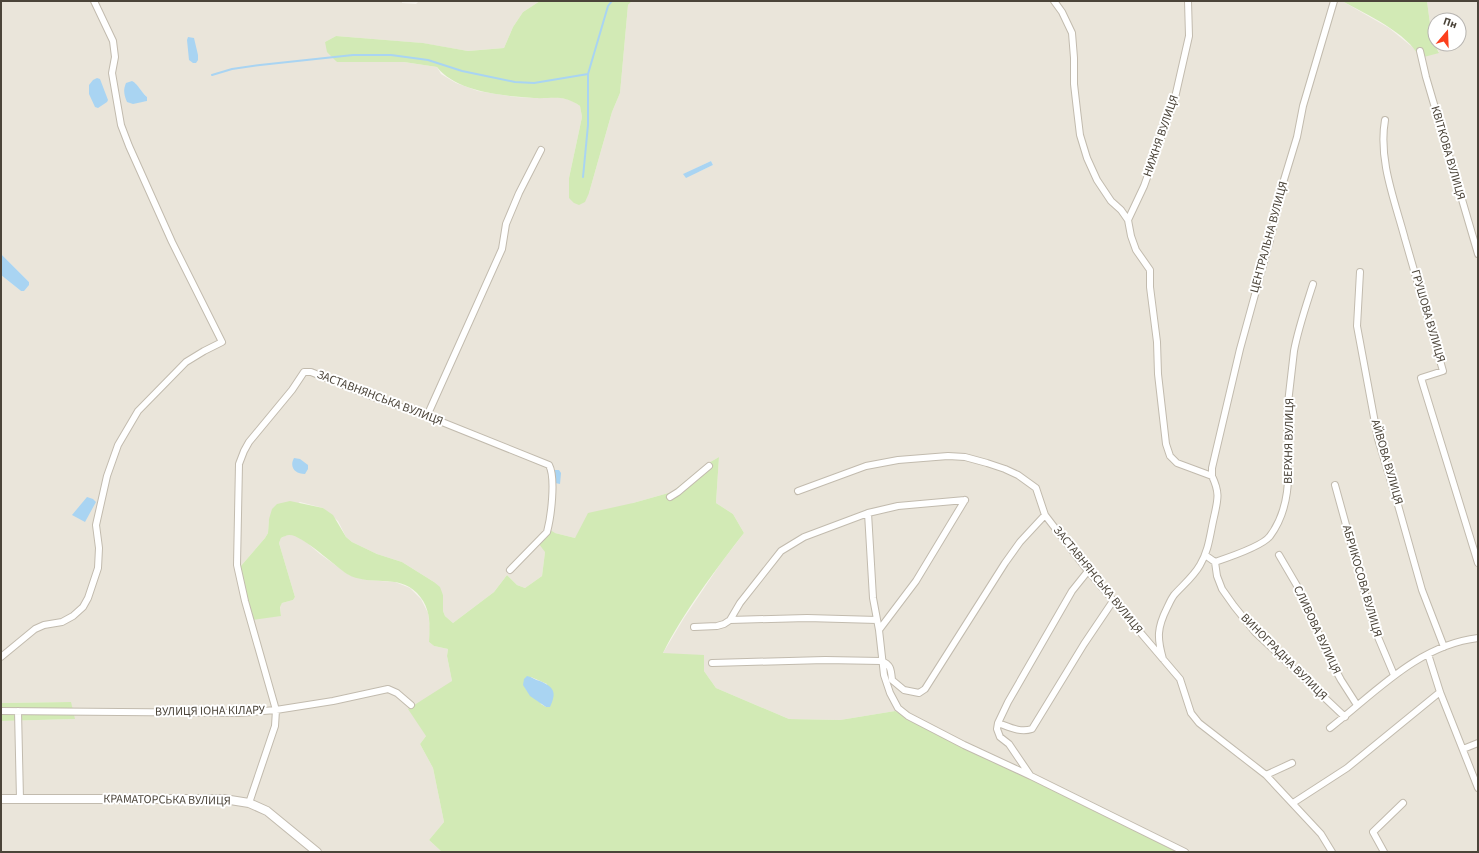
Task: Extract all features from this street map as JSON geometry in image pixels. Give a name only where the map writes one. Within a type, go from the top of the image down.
[{"type":"street","points":[[1,657],[35,629],[44,625],[62,622],[73,616],[83,607],[88,598],[98,568],[99,548],[96,525],[107,476],[118,445],[138,411],[186,362],[222,342],[172,242],[121,125],[112,73],[115,57],[113,41],[94,1]]},
{"type":"street","points":[[1054,1],[1062,12],[1072,33],[1074,42],[1074,84],[1076,104],[1080,135],[1087,158],[1097,180],[1111,201],[1121,210],[1128,220],[1131,236],[1136,250],[1145,265],[1150,270],[1150,287],[1157,342],[1158,374],[1166,444],[1170,456],[1177,463],[1212,476],[1217,487],[1218,500],[1205,555],[1200,566],[1173,596],[1162,617],[1158,630],[1158,642],[1163,659]]},
{"type":"street","name":"НИЖНЯ ВУЛИЦЯ","points":[[1128,220],[1144,186],[1174,102],[1189,36],[1188,1]]},
{"type":"street","name":"ЦЕНТРАЛЬНА ВУЛИЦЯ","points":[[1212,476],[1212,468],[1240,349],[1270,240],[1283,183],[1297,137],[1303,106],[1334,1]]},
{"type":"street","name":"КВІТКОВА ВУЛИЦЯ","points":[[1420,51],[1426,77],[1478,254]]},
{"type":"street","name":"ГРУШОВА ВУЛИЦЯ","points":[[1385,120],[1382,134],[1383,149],[1390,185],[1443,371],[1421,378],[1478,563]]},
{"type":"street","points":[[427,416],[502,249],[506,224],[519,193],[541,150]]},
{"type":"street","name":"АЙВОВА ВУЛИЦЯ","points":[[1360,272],[1357,326],[1378,439],[1422,590],[1444,647]]},
{"type":"street","name":"ВЕРХНЯ ВУЛИЦЯ","points":[[1215,562],[1241,553],[1269,538],[1280,520],[1289,483],[1287,436],[1288,404],[1294,351],[1313,284]]},
{"type":"street","name":"ЗАСТАВНЯНСЬКА ВУЛИЦЯ","points":[[249,803],[275,726],[276,710],[245,601],[237,566],[239,464],[249,442],[292,390],[304,372],[308,371],[549,464],[552,471],[552,482],[547,532],[510,570]]},
{"type":"street","name":"ЗАСТАВНЯНСЬКА ВУЛИЦЯ","points":[[798,491],[866,466],[898,460],[948,456],[965,457],[1005,469],[1029,482],[1036,488],[1045,515],[1088,571],[1180,679],[1191,713],[1199,723],[1266,775],[1321,834],[1332,852]]},
{"type":"street","points":[[670,497],[709,466]]},
{"type":"street","name":"АБРИКОСОВА ВУЛИЦЯ","points":[[1335,485],[1375,630],[1394,675]]},
{"type":"street","points":[[694,627],[717,626],[730,620],[740,603],[781,551],[804,537],[868,513],[898,506],[965,500],[916,581],[879,630]]},
{"type":"street","points":[[868,513],[873,598],[879,630],[881,661],[890,693],[898,708],[908,716],[964,745],[1031,776],[1184,852]]},
{"type":"street","points":[[712,663],[825,660],[881,661],[886,662],[891,667],[892,680],[904,690],[919,693],[925,690],[1005,562],[1020,542],[1045,515]]},
{"type":"street","points":[[1205,555],[1215,562]]},
{"type":"street","name":"СЛИВОВА ВУЛИЦЯ","points":[[1279,555],[1303,596],[1328,656],[1357,705]]},
{"type":"street","name":"ВИНОГРАДНА ВУЛИЦЯ","points":[[1215,562],[1217,576],[1222,589],[1255,632],[1345,717]]},
{"type":"street","points":[[1031,776],[1009,744],[1000,737],[997,730],[998,723],[1008,702],[1072,591],[1088,571]]},
{"type":"street","points":[[998,723],[1017,730],[1025,731],[1032,729],[1113,600]]},
{"type":"street","points":[[730,620],[807,618],[877,620]]},
{"type":"street","points":[[1330,728],[1394,675],[1428,654],[1463,640],[1478,638]]},
{"type":"street","points":[[1428,654],[1440,692],[1478,788]]},
{"type":"street","name":"ВУЛИЦЯ ІОНА КІЛАРУ","points":[[1,711],[239,713],[276,710],[333,701],[388,689],[397,692],[411,705]]},
{"type":"street","points":[[1293,803],[1347,768],[1440,692]]},
{"type":"street","points":[[18,711],[20,799]]},
{"type":"street","points":[[1463,749],[1478,742]]},
{"type":"street","points":[[1266,775],[1292,763]]},
{"type":"street","name":"КРАМАТОРСЬКА ВУЛИЦЯ","points":[[1,799],[224,799],[249,803],[266,811],[317,852]]},
{"type":"street","points":[[1384,852],[1373,832],[1403,803]]},
{"type":"shaded area","points":[[1,1],[402,1],[402,3],[416,4],[419,1],[540,1],[523,12],[513,27],[504,48],[468,51],[422,43],[336,36],[325,42],[337,62],[404,62],[437,67],[441,74],[456,83],[478,91],[515,97],[556,97],[571,100],[580,106],[582,117],[569,178],[569,198],[589,193],[612,112],[620,93],[628,5],[632,1],[1342,1],[1389,28],[1416,50],[1427,52],[1467,52],[1467,12],[1428,12],[1427,1],[1478,1],[1478,852],[1179,852],[895,711],[840,720],[789,719],[716,688],[704,671],[663,653],[684,618],[721,563],[744,533],[733,514],[716,503],[719,457],[705,465],[672,492],[633,503],[575,538],[555,533],[545,552],[542,576],[525,588],[517,585],[507,575],[494,592],[453,623],[445,616],[443,611],[443,595],[434,582],[402,562],[377,554],[352,542],[346,537],[338,521],[323,508],[300,502],[269,519],[268,533],[265,538],[240,567],[281,616],[280,606],[282,603],[293,600],[295,597],[279,543],[281,538],[289,534],[297,536],[306,542],[349,575],[366,580],[395,582],[410,588],[421,599],[428,613],[430,627],[429,642],[434,646],[448,649],[447,656],[452,681],[426,736],[420,744],[433,768],[444,822],[429,840],[442,852],[1,852],[1,721],[74,719],[70,702],[1,703],[1,275],[21,291],[29,282],[1,254]],"holes":[[[135,83],[147,97],[147,101],[130,103]],[[711,161],[713,165],[698,172],[684,174]]]},
{"type":"green space","points":[[540,1],[632,1],[628,5],[620,93],[612,112],[589,193],[585,202],[579,205],[574,203],[569,198],[569,178],[582,117],[580,106],[574,102],[563,98],[534,98],[495,94],[468,87],[456,82],[445,75],[437,67],[404,62],[337,62],[327,52],[325,42],[336,36],[423,43],[468,51],[504,48],[513,27],[523,12]]},
{"type":"green space","points":[[1342,1],[1427,1],[1428,12],[1427,12],[1427,52],[1439,53],[1420,58],[1406,40],[1374,18]]},
{"type":"green space","points":[[719,457],[716,503],[733,514],[744,533],[711,576],[690,607],[663,653],[704,655],[704,671],[716,688],[789,719],[840,720],[895,711],[1179,852],[442,852],[429,840],[444,822],[433,768],[420,744],[426,736],[408,709],[452,681],[447,656],[448,649],[434,646],[429,642],[429,616],[422,599],[417,593],[401,583],[365,580],[347,574],[309,545],[294,536],[288,535],[281,538],[279,543],[295,597],[293,600],[282,603],[280,607],[281,616],[253,620],[240,567],[268,533],[269,519],[272,509],[277,504],[290,501],[323,508],[333,515],[346,537],[352,542],[377,554],[402,562],[434,582],[440,587],[443,595],[443,611],[445,616],[453,623],[494,592],[507,575],[517,585],[525,588],[542,576],[545,552],[536,540],[547,528],[555,533],[575,538],[588,513],[633,503],[672,492],[705,465]],"holes":[[[531,677],[547,684],[550,707],[546,707],[541,704]]]},
{"type":"green space","points":[[71,702],[75,719],[1,721],[1,703]]},
{"type":"water","points":[[188,37],[194,38],[198,55],[198,60],[196,63],[189,60]]},
{"type":"water","points":[[97,78],[100,79],[108,100],[98,108],[95,107],[89,94],[89,85]]},
{"type":"water","points":[[132,81],[147,97],[147,101],[133,104],[127,102],[124,88],[126,83]]},
{"type":"water","points":[[711,161],[713,165],[686,178],[683,174]]},
{"type":"water","points":[[1,254],[29,282],[29,285],[24,291],[21,291],[1,275]]},
{"type":"water","points":[[294,458],[300,459],[308,465],[308,469],[305,474],[298,473],[294,469],[292,464]]},
{"type":"water","points":[[555,470],[559,470],[561,473],[560,484],[555,483]]},
{"type":"water","points":[[87,497],[96,502],[85,522],[72,515]]},
{"type":"water","points":[[527,676],[545,683],[551,688],[554,694],[550,707],[546,707],[530,696],[523,685],[524,679]]},
{"type":"waterway","points":[[583,177],[588,125],[588,74],[608,6],[612,1]]},
{"type":"waterway","points":[[212,75],[232,69],[260,65],[353,55],[391,55],[428,60],[462,71],[515,82],[534,83],[588,74]]}]
